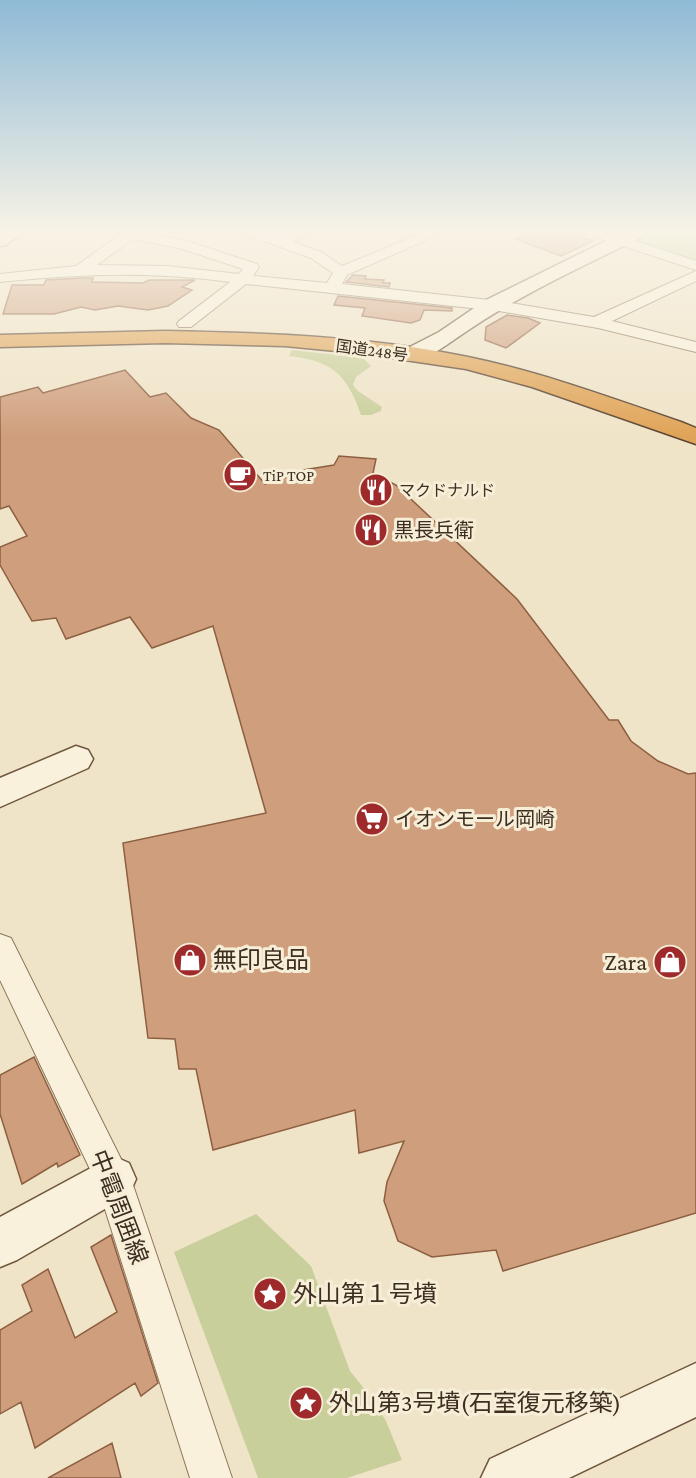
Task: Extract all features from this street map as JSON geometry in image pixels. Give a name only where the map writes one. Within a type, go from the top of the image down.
[{"type":"highway","name":"国道248号","points":[[0,331],[185,324],[346,334],[420,350],[540,382],[696,437]]},
{"type":"highway","name":"国道248号","points":[[0,341],[165,337],[234,338],[476,354],[559,374],[641,402],[696,424]]},
{"type":"street","points":[[185,324],[219,298]]},
{"type":"street","points":[[432,298],[493,304],[595,323],[695,346]]},
{"type":"street","points":[[420,350],[505,298]]},
{"type":"street","points":[[595,323],[647,298]]},
{"type":"street","points":[[0,793],[75,759]]},
{"type":"street","name":"中電周囲線","points":[[0,948],[113,1179],[211,1478]]},
{"type":"street","points":[[0,1243],[113,1179]]},
{"type":"street","points":[[509,1478],[696,1389]]},
{"type":"green space","points":[[292,350],[363,358],[371,366],[356,377],[353,385],[382,407],[381,411],[371,415],[361,415],[350,389],[336,372],[316,362],[289,356]]},
{"type":"green space","points":[[256,1214],[311,1266],[350,1371],[386,1421],[402,1460],[347,1478],[258,1478],[174,1252]]},
{"type":"building","points":[[8,298],[180,298],[168,306],[148,310],[118,306],[95,310],[81,307],[54,314],[3,314]]},
{"type":"building","points":[[337,298],[357,298],[452,308],[452,311],[424,310],[420,320],[411,323],[362,316],[365,308],[334,305]]},
{"type":"building","points":[[507,315],[528,318],[540,323],[506,348],[485,340],[486,327]]},
{"type":"building","name":"イオンモール岡崎","points":[[125,370],[150,397],[166,393],[191,418],[219,430],[265,484],[303,470],[334,465],[339,456],[376,459],[373,473],[396,485],[517,599],[609,720],[618,720],[631,741],[658,761],[688,774],[696,773],[696,1213],[503,1271],[496,1250],[432,1257],[398,1241],[384,1201],[387,1182],[404,1141],[359,1153],[355,1110],[213,1150],[196,1069],[179,1069],[175,1039],[148,1038],[123,843],[266,813],[213,626],[152,648],[130,617],[66,639],[56,618],[32,621],[0,565],[0,547],[27,536],[9,506],[0,509],[0,397],[38,387],[43,393]]},
{"type":"building","points":[[34,1057],[80,1155],[58,1167],[57,1163],[22,1184],[0,1114],[0,1075]]},
{"type":"building","points":[[111,1235],[158,1383],[141,1396],[135,1383],[35,1448],[21,1402],[0,1414],[0,1330],[32,1311],[22,1285],[48,1269],[75,1338],[117,1312],[91,1247]]},
{"type":"building","points":[[112,1443],[121,1478],[48,1478]]},
{"type":"place","name":"TiP TOP","points":[[240,475]]},
{"type":"place","name":"マクドナルド","points":[[376,490]]},
{"type":"place","name":"黒長兵衛","points":[[371,530]]},
{"type":"place","name":"イオンモール岡崎","points":[[372,819]]},
{"type":"place","name":"無印良品","points":[[190,960]]},
{"type":"place","name":"Zara","points":[[670,962]]},
{"type":"place","name":"外山第１号墳","points":[[270,1294]]},
{"type":"place","name":"外山第3号墳(石室復元移築)","points":[[306,1403]]}]
